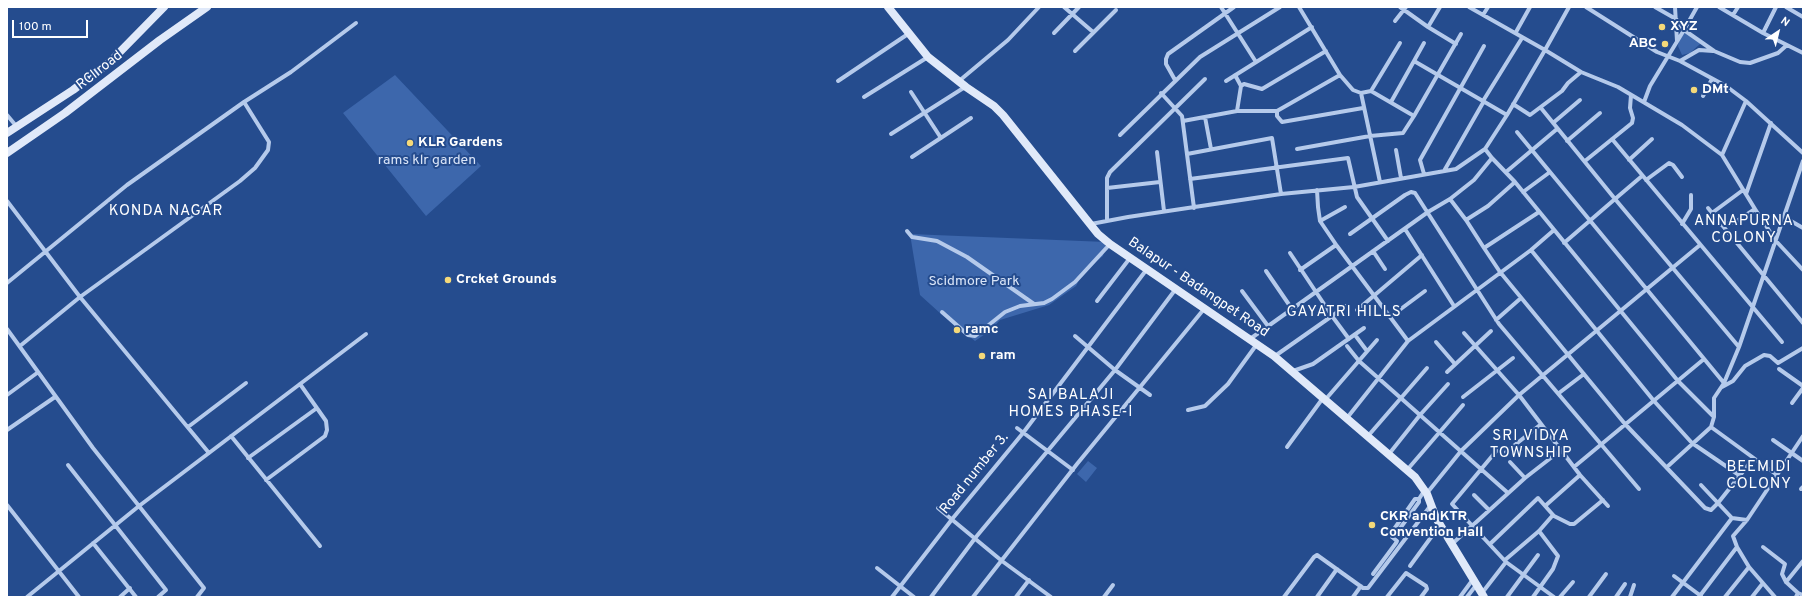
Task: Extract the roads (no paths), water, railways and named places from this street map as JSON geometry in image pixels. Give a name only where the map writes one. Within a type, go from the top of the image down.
[{"type":"street","points":[[7,133],[110,62],[164,7]]},
{"type":"street","name":"RCI road","points":[[7,153],[72,109],[160,40],[207,7]]},
{"type":"street","name":"Balapur - Badangpet Road","points":[[888,7],[908,34],[928,57],[962,84],[994,106],[1003,115],[1091,224],[1110,244],[1175,290],[1254,341],[1274,356],[1415,477],[1426,492],[1440,525],[1476,581],[1483,595]]},
{"type":"street","points":[[891,134],[923,113],[962,84],[1008,40],[1039,7]]},
{"type":"street","points":[[1064,7],[1093,32]]},
{"type":"street","points":[[1054,34],[1079,7]]},
{"type":"street","points":[[1221,7],[1256,62]]},
{"type":"street","points":[[1175,80],[1166,64],[1168,54],[1234,7]]},
{"type":"street","points":[[1120,134],[1200,57],[1280,7]]},
{"type":"street","points":[[1299,7],[1340,75],[1353,90],[1361,93],[1371,91],[1414,116]]},
{"type":"street","points":[[1428,28],[1440,7]]},
{"type":"street","points":[[1469,7],[1516,32],[1522,38],[1581,72],[1631,94],[1682,125],[1722,155],[1776,241],[1803,270]]},
{"type":"street","points":[[1483,15],[1488,7]]},
{"type":"street","points":[[1516,32],[1530,7]]},
{"type":"street","points":[[1091,224],[1164,211],[1194,208],[1281,194],[1354,187],[1456,169],[1485,149],[1507,115],[1569,7]]},
{"type":"street","points":[[1586,7],[1657,52],[1680,61],[1746,101],[1803,153]]},
{"type":"street","points":[[1655,7],[1676,19],[1684,30],[1714,51],[1740,62],[1750,63],[1778,53],[1787,45]]},
{"type":"street","points":[[1675,7],[1677,41]]},
{"type":"street","points":[[1644,102],[1650,86],[1697,7]]},
{"type":"street","points":[[1719,7],[1763,33],[1803,53]]},
{"type":"street","points":[[1733,16],[1738,7]]},
{"type":"street","points":[[1763,33],[1776,7]]},
{"type":"street","points":[[1786,7],[1803,17]]},
{"type":"street","points":[[1395,21],[1403,8],[1428,28],[1456,44]]},
{"type":"street","points":[[1075,51],[1116,10]]},
{"type":"street","points":[[7,283],[127,184],[244,102],[291,72],[356,23]]},
{"type":"street","points":[[1226,81],[1312,27]]},
{"type":"street","points":[[838,81],[908,34]]},
{"type":"street","points":[[1297,149],[1370,136],[1403,133],[1438,76],[1461,34]]},
{"type":"street","points":[[1444,171],[1522,38]]},
{"type":"street","points":[[1371,91],[1400,43]]},
{"type":"street","points":[[1391,102],[1424,44]]},
{"type":"street","points":[[1424,174],[1420,160],[1484,46]]},
{"type":"street","points":[[1680,61],[1699,50],[1714,51]]},
{"type":"street","points":[[1241,86],[1244,84],[1262,89],[1326,51]]},
{"type":"street","points":[[864,97],[928,57]]},
{"type":"street","points":[[1414,61],[1507,115]]},
{"type":"street","points":[[1513,104],[1530,115],[1562,91],[1567,84],[1581,72]]},
{"type":"street","points":[[1183,121],[1237,111],[1277,111],[1340,75]]},
{"type":"street","points":[[1235,76],[1241,86],[1237,111]]},
{"type":"street","points":[[1107,221],[1107,178],[1116,164],[1205,78]]},
{"type":"street","points":[[1703,96],[1712,79]]},
{"type":"street","points":[[911,92],[923,113],[941,138]]},
{"type":"street","points":[[1161,93],[1182,116],[1194,208]]},
{"type":"street","points":[[1361,93],[1380,182]]},
{"type":"street","points":[[1585,161],[1632,122],[1631,94]]},
{"type":"street","points":[[1553,123],[1580,100]]},
{"type":"street","points":[[1722,155],[1746,101]]},
{"type":"street","points":[[20,346],[80,297],[255,168],[268,150],[269,142],[244,102]]},
{"type":"street","points":[[1277,111],[1277,116],[1282,122],[1363,108]]},
{"type":"street","points":[[1541,108],[1739,347]]},
{"type":"street","points":[[1567,141],[1600,113]]},
{"type":"street","points":[[7,115],[17,127]]},
{"type":"street","points":[[1205,117],[1212,149]]},
{"type":"street","points":[[912,157],[971,118]]},
{"type":"street","points":[[1712,213],[1744,192],[1771,123]]},
{"type":"street","points":[[1506,172],[1558,129]]},
{"type":"street","points":[[1517,132],[1704,359],[1722,385]]},
{"type":"street","points":[[1187,154],[1272,138],[1281,194]]},
{"type":"street","points":[[1612,139],[1700,246],[1753,306],[1782,342]]},
{"type":"street","points":[[1629,160],[1652,139]]},
{"type":"street","points":[[1485,149],[1515,182],[1678,381],[1714,417]]},
{"type":"street","points":[[1396,150],[1401,178]]},
{"type":"street","points":[[1157,152],[1164,211]]},
{"type":"street","points":[[1190,179],[1348,158],[1357,197],[1371,219],[1388,241]]},
{"type":"street","points":[[1188,410],[1205,406],[1228,384],[1254,341],[1268,326],[1428,212],[1450,199],[1474,180],[1492,158]]},
{"type":"street","points":[[1667,467],[1711,427],[1714,417],[1714,398],[1722,385],[1739,347],[1803,161]]},
{"type":"street","points":[[1646,180],[1669,163],[1673,165],[1682,177]]},
{"type":"street","points":[[1523,192],[1550,172]]},
{"type":"street","points":[[1564,243],[1642,176]]},
{"type":"street","points":[[1107,188],[1160,182]]},
{"type":"street","points":[[1466,220],[1488,206],[1515,182]]},
{"type":"street","points":[[1318,190],[1320,221],[1336,245],[1408,341]]},
{"type":"street","points":[[1350,234],[1413,192],[1428,212],[1496,320],[1521,352],[1559,393],[1639,489]]},
{"type":"street","points":[[1682,224],[1691,209],[1691,196]]},
{"type":"street","points":[[1450,199],[1466,220],[1500,272],[1569,354],[1625,424],[1708,510],[1711,510],[1718,503],[1753,459]]},
{"type":"street","points":[[7,201],[80,297],[209,454]]},
{"type":"street","points":[[1320,221],[1345,207]]},
{"type":"street","points":[[1708,208],[1803,323]]},
{"type":"street","points":[[1721,225],[1737,221],[1755,209]]},
{"type":"street","points":[[1484,248],[1539,212]]},
{"type":"street","points":[[1784,217],[1803,228]]},
{"type":"street","points":[[1405,229],[1454,306]]},
{"type":"street","points":[[1347,418],[1408,341],[1531,250],[1554,230]]},
{"type":"street","points":[[907,231],[912,237],[937,241],[967,257],[1034,304]]},
{"type":"street","points":[[942,312],[968,335],[975,336],[1005,312],[1020,306],[1044,303],[1075,282],[1110,244]]},
{"type":"street","points":[[1300,270],[1336,245]]},
{"type":"street","points":[[1373,574],[1396,543],[1392,537],[1392,532],[1416,499],[1419,499],[1426,492],[1461,451],[1518,395],[1544,376],[1596,331],[1700,246]]},
{"type":"street","points":[[1531,250],[1654,401],[1692,443],[1739,475]]},
{"type":"street","points":[[1373,251],[1385,269]]},
{"type":"street","points":[[1290,253],[1300,270],[1349,339]]},
{"type":"street","points":[[1357,310],[1375,297],[1422,255]]},
{"type":"street","points":[[1097,301],[1130,257]]},
{"type":"street","name":"Road number 3.","points":[[892,597],[952,518],[1023,433],[1147,269]]},
{"type":"street","points":[[1266,271],[1292,309]]},
{"type":"street","points":[[931,597],[976,537],[1115,370],[1175,290]]},
{"type":"street","points":[[1390,317],[1425,290]]},
{"type":"street","points":[[1242,291],[1268,326]]},
{"type":"street","points":[[1496,320],[1521,298]]},
{"type":"street","points":[[1274,356],[1345,306]]},
{"type":"street","points":[[973,597],[1073,470],[1204,309]]},
{"type":"street","points":[[1292,371],[1313,364],[1364,328]]},
{"type":"street","points":[[7,329],[37,373],[93,448],[204,588],[197,597]]},
{"type":"street","points":[[1447,372],[1490,331]]},
{"type":"street","points":[[1464,333],[1518,395],[1580,475],[1608,506]]},
{"type":"street","points":[[27,597],[139,506],[366,334]]},
{"type":"street","points":[[1355,335],[1367,351]]},
{"type":"street","points":[[1075,336],[1115,370],[1150,395]]},
{"type":"street","points":[[1287,446],[1324,399],[1377,340]]},
{"type":"street","points":[[1436,342],[1455,364]]},
{"type":"street","points":[[1347,346],[1359,361],[1508,493]]},
{"type":"street","points":[[1722,385],[1733,381],[1745,366],[1764,355],[1770,356],[1778,363],[1803,348]]},
{"type":"street","points":[[1463,397],[1513,358]]},
{"type":"street","points":[[1574,467],[1704,359]]},
{"type":"street","points":[[1368,436],[1427,368]]},
{"type":"street","points":[[1779,369],[1803,387],[1792,403]]},
{"type":"street","points":[[7,395],[37,373]]},
{"type":"street","points":[[1559,393],[1584,374]]},
{"type":"street","points":[[188,427],[246,383]]},
{"type":"street","points":[[266,480],[325,436],[327,430],[326,421],[300,384]]},
{"type":"street","points":[[1388,454],[1448,384]]},
{"type":"street","points":[[7,430],[55,397]]},
{"type":"street","points":[[1406,470],[1463,405]]},
{"type":"street","points":[[248,458],[317,408]]},
{"type":"street","points":[[1506,452],[1540,425]]},
{"type":"street","points":[[1711,427],[1777,475]]},
{"type":"street","points":[[1017,428],[1073,470]]},
{"type":"street","points":[[231,436],[320,546]]},
{"type":"street","points":[[1775,597],[1749,567],[1737,547],[1733,536],[1747,520],[1803,436]]},
{"type":"street","points":[[1773,440],[1803,461]]},
{"type":"street","points":[[1498,449],[1451,503],[1505,561],[1554,597]]},
{"type":"street","points":[[1452,544],[1525,478],[1561,450]]},
{"type":"street","points":[[1510,462],[1525,478]]},
{"type":"street","points":[[68,465],[166,590],[158,597]]},
{"type":"street","points":[[1545,506],[1580,475]]},
{"type":"street","points":[[1701,485],[1732,518],[1747,520]]},
{"type":"street","points":[[1474,496],[1489,510]]},
{"type":"street","points":[[1490,544],[1538,498],[1553,515],[1562,521],[1574,524],[1603,500]]},
{"type":"street","points":[[7,505],[80,597]]},
{"type":"street","points":[[1284,597],[1316,555],[1361,586],[1368,588],[1431,505]]},
{"type":"street","points":[[938,508],[976,537],[1002,561],[1051,597]]},
{"type":"street","points":[[1483,595],[1505,561],[1539,531],[1553,515]]},
{"type":"street","points":[[1672,597],[1732,518]]},
{"type":"street","points":[[1410,566],[1440,525]]},
{"type":"street","points":[[1533,597],[1557,562],[1558,556],[1539,531]]},
{"type":"street","points":[[93,543],[136,597]]},
{"type":"street","points":[[1674,576],[1700,596],[1737,547]]},
{"type":"street","points":[[1763,547],[1785,564],[1782,574],[1786,582],[1799,595]]},
{"type":"street","points":[[1507,597],[1538,555]]},
{"type":"street","points":[[1786,582],[1803,561]]},
{"type":"street","points":[[1725,597],[1749,567]]},
{"type":"street","points":[[877,568],[914,597]]},
{"type":"street","points":[[1316,597],[1337,569]]},
{"type":"street","points":[[1387,597],[1406,573],[1426,586],[1427,589],[1421,597]]},
{"type":"street","points":[[1589,597],[1606,574]]},
{"type":"street","points":[[1016,597],[1029,580]]},
{"type":"street","points":[[1460,597],[1476,581]]},
{"type":"street","points":[[1467,597],[1476,581]]},
{"type":"street","points":[[1560,597],[1573,582]]},
{"type":"street","points":[[1752,597],[1762,583]]},
{"type":"street","points":[[1616,597],[1625,584]]},
{"type":"street","points":[[1104,597],[1113,585]]},
{"type":"street","points":[[1630,597],[1634,585]]},
{"type":"street","points":[[1353,597],[1361,586]]},
{"type":"street","points":[[120,597],[130,588]]},
{"type":"place","name":"XYZ","points":[[1662,27]]},
{"type":"place","name":"ABC","points":[[1665,44]]},
{"type":"place","name":"DMt","points":[[1694,90]]},
{"type":"place","name":"KLR Gardens","points":[[410,143]]},
{"type":"place","name":"Crcket Grounds","points":[[448,280]]},
{"type":"place","name":"ramc","points":[[957,330]]},
{"type":"place","name":"ram","points":[[982,356]]},
{"type":"place","name":"CKR and KTR Convention Hall","points":[[1372,525]]},
{"type":"district","name":"KONDA NAGAR","points":[[166,212]]},
{"type":"district","name":"ANNAPURNA COLONY","points":[[1744,230]]},
{"type":"district","name":"GAYATRI HILLS","points":[[1344,313]]},
{"type":"district","name":"SAI BALAJI HOMES PHASE-I","points":[[1071,404]]},
{"type":"district","name":"SRI VIDYA TOWNSHIP","points":[[1531,446]]},
{"type":"district","name":"BEEMIDI COLONY","points":[[1759,476]]},
{"type":"park label","name":"rams klr garden","points":[[427,161]]},
{"type":"park label","name":"Scidmore Park","points":[[974,282]]}]
